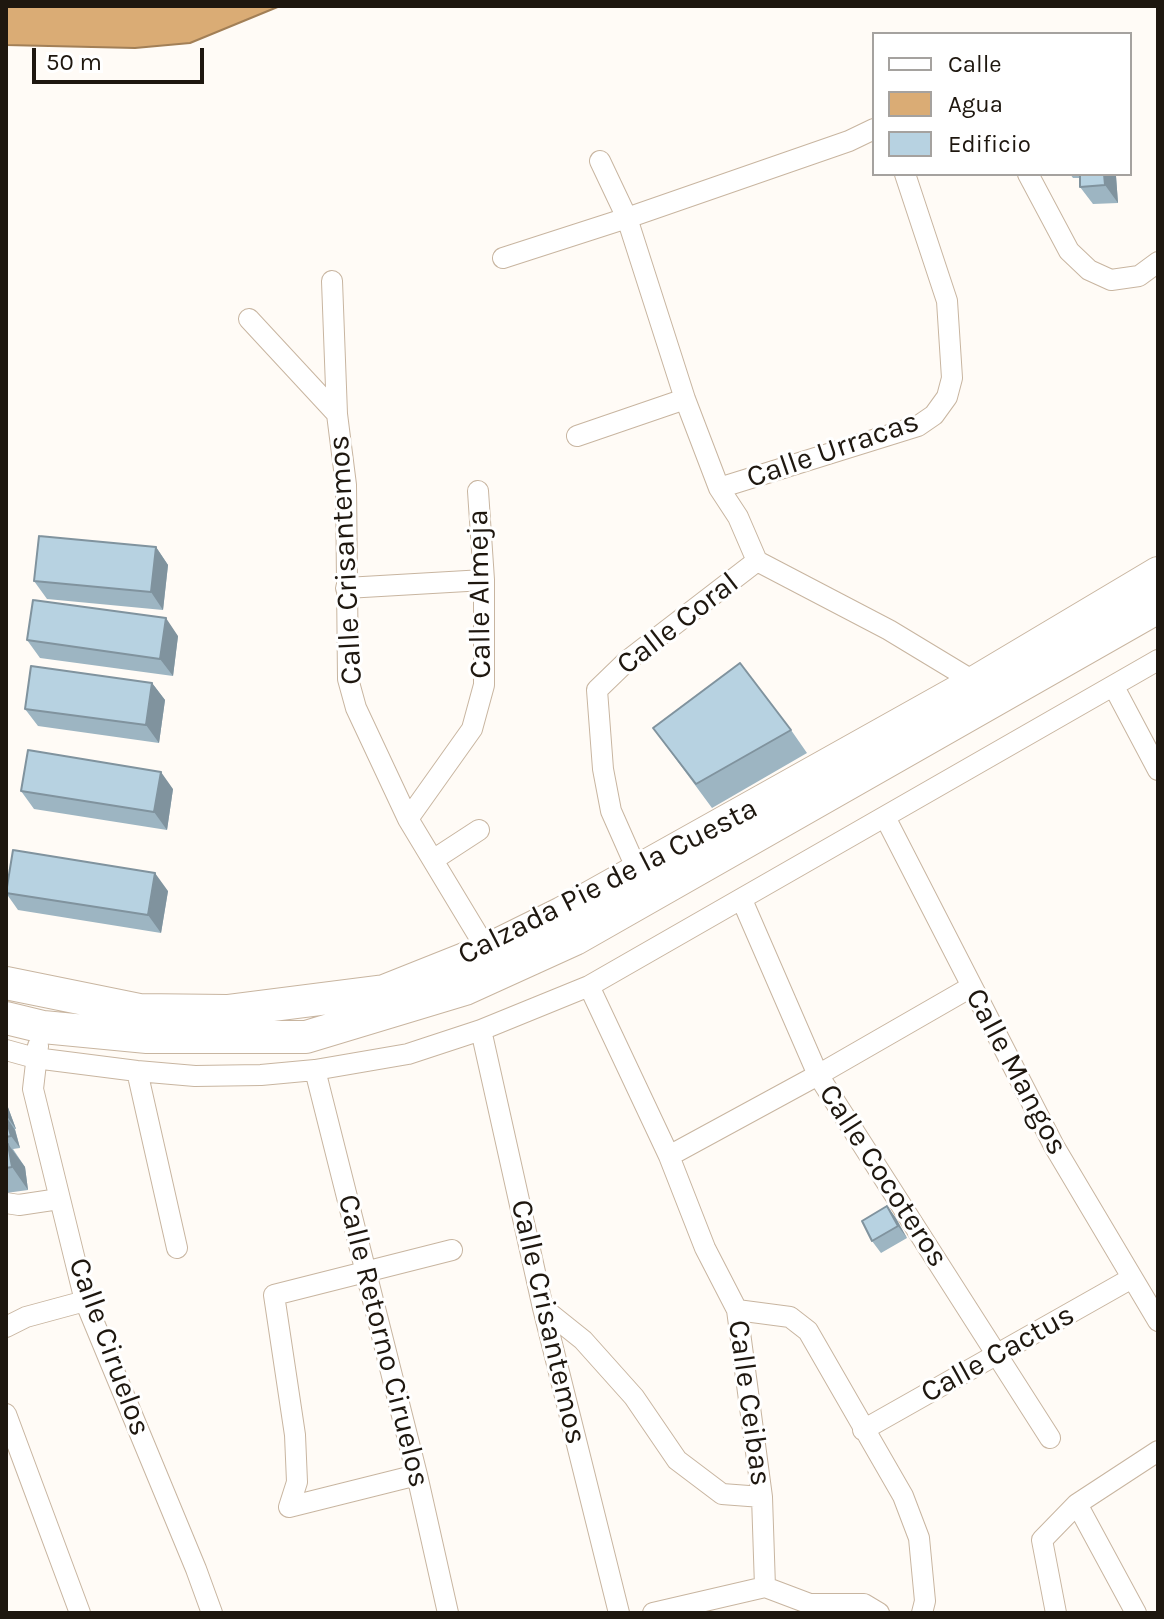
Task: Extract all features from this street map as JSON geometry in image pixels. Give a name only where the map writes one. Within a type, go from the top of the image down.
[{"type":"main road","name":"Calzada Pie de la Cuesta","points":[[6,983],[139,1010],[227,1011],[384,991],[487,950],[638,872],[975,682],[1158,573]]},
{"type":"main road","name":"Calzada Pie de la Cuesta","points":[[6,1018],[43,1027],[147,1037],[306,1037],[465,989],[575,939],[1158,607]]},
{"type":"street","points":[[503,258],[849,141],[872,130]]},
{"type":"street","name":"Calle Urracas","points":[[600,161],[627,218],[685,399],[719,488],[738,517],[757,561]]},
{"type":"street","name":"Calle Urracas","points":[[719,488],[918,426],[934,415],[947,397],[952,378],[947,301],[906,176]]},
{"type":"street","points":[[1029,176],[1069,251],[1089,270],[1111,280],[1139,276],[1158,262]]},
{"type":"street","name":"Calle Crisantemos","points":[[332,281],[337,414],[346,485],[348,679],[356,708],[408,819],[487,950]]},
{"type":"street","points":[[249,319],[337,414]]},
{"type":"street","points":[[577,436],[685,399]]},
{"type":"street","name":"Calle Almeja","points":[[408,819],[472,729],[484,685],[484,580],[478,491]]},
{"type":"street","points":[[757,561],[889,630],[975,682]]},
{"type":"street","name":"Calle Coral","points":[[638,872],[611,811],[603,769],[597,690],[627,661],[757,561]]},
{"type":"street","points":[[346,588],[484,580]]},
{"type":"street","points":[[6,1050],[35,1058],[137,1071],[195,1076],[261,1075],[315,1070],[408,1054],[481,1030],[589,986],[1158,660]]},
{"type":"street","points":[[1114,687],[1158,770]]},
{"type":"street","name":"Calle Mangos","points":[[885,817],[1054,1146],[1158,1321]]},
{"type":"street","points":[[433,860],[479,830]]},
{"type":"street","name":"Calle Cocoteros","points":[[742,900],[818,1075],[1050,1438]]},
{"type":"street","name":"Calle Ceibas","points":[[589,986],[669,1156],[705,1248],[737,1310],[762,1497],[765,1587]]},
{"type":"street","points":[[669,1156],[971,987]]},
{"type":"street","name":"Calle Ciruelos","points":[[43,1027],[35,1058],[33,1089],[85,1301],[212,1613]]},
{"type":"street","name":"Calle Crisantemos","points":[[481,1030],[543,1308],[619,1613]]},
{"type":"street","name":"Calle Retorno Ciruelos","points":[[315,1070],[417,1475],[448,1613]]},
{"type":"street","points":[[137,1071],[177,1248]]},
{"type":"street","points":[[6,1203],[19,1205],[59,1199]]},
{"type":"street","points":[[417,1475],[289,1507],[297,1482],[295,1435],[274,1295],[452,1250]]},
{"type":"street","name":"Calle Cactus","points":[[863,1430],[1132,1278]]},
{"type":"street","points":[[6,1327],[26,1317],[85,1301]]},
{"type":"street","points":[[543,1308],[583,1340],[634,1397],[677,1460],[722,1494],[762,1497]]},
{"type":"street","points":[[737,1310],[790,1317],[808,1331],[903,1496],[919,1538],[925,1601],[922,1613]]},
{"type":"street","points":[[6,1414],[80,1613]]},
{"type":"street","points":[[1056,1613],[1042,1540],[1077,1504],[1158,1451]]},
{"type":"street","points":[[1077,1504],[1136,1613]]},
{"type":"street","points":[[653,1613],[765,1587],[810,1604],[864,1604],[879,1613]]},
{"type":"water","points":[[6,6],[280,6],[190,43],[135,48],[6,45]]},
{"type":"building","points":[[1080,176],[1104,176],[1105,185],[1080,187]]},
{"type":"building","points":[[39,536],[156,547],[151,592],[34,581]]},
{"type":"building","points":[[33,600],[166,618],[160,659],[27,640]]},
{"type":"building","points":[[740,663],[791,730],[696,784],[653,728]]},
{"type":"building","points":[[31,666],[152,683],[146,725],[25,709]]},
{"type":"building","points":[[28,750],[161,772],[154,812],[21,791]]},
{"type":"building","points":[[13,850],[155,873],[148,915],[6,893]]},
{"type":"building","points":[[6,1118],[11,1136],[6,1137]]},
{"type":"building","points":[[6,1144],[12,1167],[6,1168]]},
{"type":"building","points":[[887,1206],[898,1226],[872,1241],[862,1221]]}]
